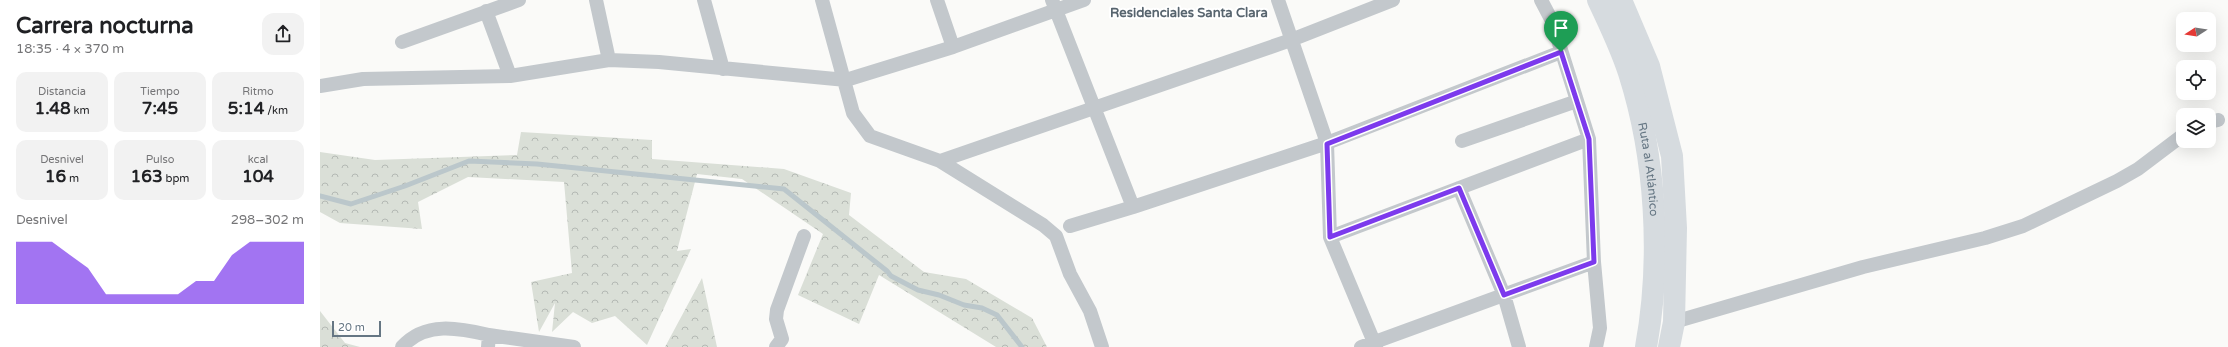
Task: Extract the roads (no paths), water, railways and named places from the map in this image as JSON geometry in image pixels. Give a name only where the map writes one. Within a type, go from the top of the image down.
[{"type":"highway","name":"Ruta al Atlántico","points":[[1598,0],[1629,72],[1650,161],[1654,245],[1650,325],[1646,347]]},
{"type":"highway","name":"Ruta al Atlántico","points":[[1621,0],[1650,66],[1672,156],[1676,228],[1674,322],[1669,347]]},
{"type":"street","points":[[402,42],[519,0]]},
{"type":"street","points":[[596,0],[609,60]]},
{"type":"street","points":[[704,0],[723,69]]},
{"type":"street","points":[[822,0],[846,80],[853,113],[870,136],[940,161],[1043,225],[1056,236],[1070,274],[1090,311],[1102,347]]},
{"type":"street","points":[[937,0],[953,47]]},
{"type":"street","points":[[320,86],[363,78],[510,76],[609,60],[660,62],[846,80],[953,47],[1054,5],[1084,0]]},
{"type":"street","points":[[1278,0],[1327,144],[1330,237],[1375,344]]},
{"type":"street","points":[[940,161],[1095,109],[1291,40],[1393,0]]},
{"type":"street","points":[[1541,0],[1552,21],[1589,139],[1594,262],[1600,328],[1596,347]]},
{"type":"street","points":[[1054,5],[1133,207]]},
{"type":"street","points":[[486,11],[510,76]]},
{"type":"street","points":[[1070,226],[1327,144],[1561,52]]},
{"type":"street","points":[[1462,141],[1577,101]]},
{"type":"street","points":[[1330,237],[1589,139]]},
{"type":"street","points":[[1674,322],[1863,266],[1985,238],[2023,226],[2128,175],[2176,140]]},
{"type":"street","points":[[1459,188],[1504,295],[1519,347]]},
{"type":"street","points":[[776,347],[782,339],[776,319],[777,310],[804,236]]},
{"type":"street","points":[[1361,347],[1375,344],[1594,262]]},
{"type":"street","points":[[405,344],[425,330],[439,328],[471,331],[488,341],[574,347]]},
{"type":"waterway","points":[[320,196],[351,204],[405,186],[469,161],[537,164],[784,189],[887,271],[891,276],[918,290],[939,295],[964,305],[982,308],[997,315],[1022,347]]},
{"type":"district","name":"Residenciales Santa Clara","points":[[1189,12]]}]
